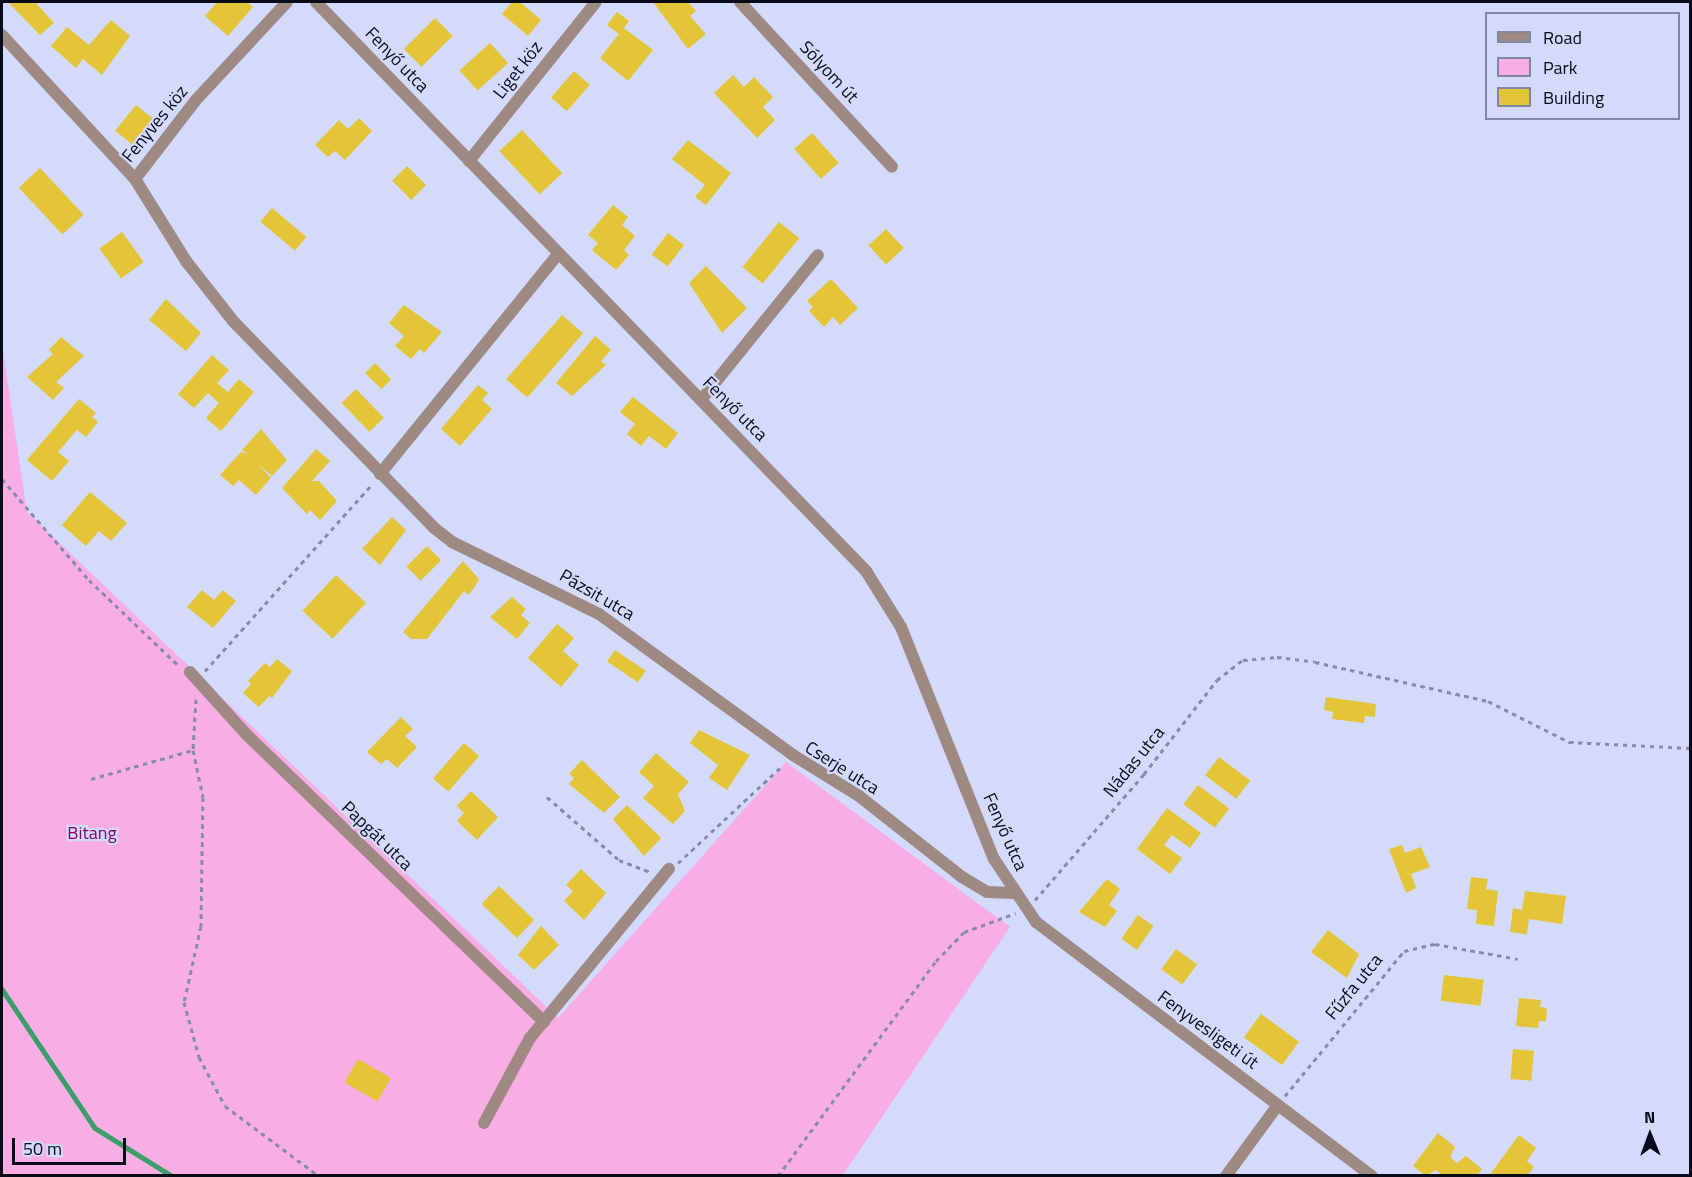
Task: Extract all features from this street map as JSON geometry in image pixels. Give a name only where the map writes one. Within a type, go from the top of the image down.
[{"type":"street","name":"Fenyves köz","points":[[2,35],[135,178],[195,101],[286,2]]},
{"type":"street","name":"Fenyő utca","points":[[316,2],[558,254],[851,553],[880,589],[911,650],[994,859],[1026,911]]},
{"type":"street","name":"Liget köz","points":[[469,161],[596,2]]},
{"type":"street","name":"Sólyom út","points":[[740,2],[892,167]]},
{"type":"street","name":"Pázsit utca","points":[[135,178],[180,253],[233,321],[381,474],[452,542],[599,614],[793,755]]},
{"type":"street","points":[[381,474],[558,254]]},
{"type":"street","points":[[701,400],[818,255]]},
{"type":"street","name":"Papgát utca","points":[[193,676],[247,735],[544,1022]]},
{"type":"street","name":"Cserje utca","points":[[793,755],[859,796],[975,886],[1013,893]]},
{"type":"street","points":[[484,1123],[544,1022],[669,869]]},
{"type":"street","name":"Fenyvesligeti út","points":[[1026,911],[1053,938],[1372,1176]]},
{"type":"street","points":[[1226,1176],[1278,1104]]},
{"type":"path","points":[[193,676],[213,664],[381,474]]},
{"type":"path","points":[[2,478],[89,580],[193,676],[193,750],[203,797],[201,926],[184,1002],[199,1057],[225,1106],[319,1176]]},
{"type":"path","name":"Nádas utca","points":[[1026,911],[1144,774],[1217,680],[1243,660],[1277,657],[1488,700],[1569,742],[1690,748]]},
{"type":"path","points":[[91,779],[193,750]]},
{"type":"path","name":"Cserje utca","points":[[669,869],[793,755]]},
{"type":"path","points":[[547,797],[619,860],[650,872],[669,869]]},
{"type":"path","points":[[778,1176],[936,961],[964,932],[1026,911]]},
{"type":"path","name":"Fűzfa utca","points":[[1278,1104],[1404,951],[1435,944],[1518,959]]},
{"type":"green space","name":"Bitang","points":[[2,344],[27,512],[558,1018],[786,762],[1010,927],[843,1175],[2,1175]]},
{"type":"building","points":[[8,2],[35,2],[54,23],[40,35]]},
{"type":"building","points":[[217,2],[247,2],[253,7],[228,36],[205,16]]},
{"type":"building","points":[[512,2],[520,2],[541,20],[528,36],[502,14]]},
{"type":"building","points":[[653,2],[688,2],[696,11],[690,16],[706,34],[688,49]]},
{"type":"building","points":[[617,12],[629,21],[624,28],[653,50],[628,81],[600,58],[619,34],[607,25]]},
{"type":"building","points":[[435,18],[453,36],[422,67],[404,49]]},
{"type":"building","points":[[111,20],[130,36],[102,75],[83,59],[76,68],[51,46],[67,27],[89,45]]},
{"type":"building","points":[[490,43],[508,63],[478,90],[460,70]]},
{"type":"building","points":[[574,71],[590,85],[567,111],[551,97]]},
{"type":"building","points":[[733,75],[744,87],[754,77],[773,97],[763,107],[775,120],[757,138],[714,93]]},
{"type":"building","points":[[136,105],[156,121],[135,147],[115,131]]},
{"type":"building","points":[[359,118],[372,131],[345,160],[335,151],[328,157],[315,145],[339,120],[348,129]]},
{"type":"building","points":[[522,130],[562,173],[540,194],[499,151]]},
{"type":"building","points":[[812,133],[839,163],[821,179],[794,149]]},
{"type":"building","points":[[688,140],[731,173],[706,205],[695,197],[705,185],[672,159]]},
{"type":"building","points":[[407,166],[426,185],[411,200],[392,181]]},
{"type":"building","points":[[40,168],[84,215],[62,235],[19,188]]},
{"type":"building","points":[[613,205],[628,217],[622,225],[635,236],[624,250],[629,255],[616,270],[592,250],[598,243],[588,235]]},
{"type":"building","points":[[272,208],[306,237],[295,251],[260,222]]},
{"type":"building","points":[[779,222],[799,238],[763,283],[742,267]]},
{"type":"building","points":[[886,229],[904,248],[886,264],[868,245]]},
{"type":"building","points":[[122,232],[144,262],[121,278],[99,248]]},
{"type":"building","points":[[668,233],[684,245],[668,267],[652,255]]},
{"type":"building","points":[[706,266],[747,308],[722,333],[689,283]]},
{"type":"building","points":[[831,279],[858,308],[840,325],[833,317],[824,327],[809,311],[813,307],[807,301]]},
{"type":"building","points":[[166,299],[201,333],[186,351],[149,320]]},
{"type":"building","points":[[404,305],[442,332],[424,353],[420,349],[411,359],[395,346],[404,336],[389,323]]},
{"type":"building","points":[[562,315],[583,333],[527,398],[506,379]]},
{"type":"building","points":[[595,336],[611,350],[601,361],[606,365],[572,396],[556,383]]},
{"type":"building","points":[[61,337],[84,356],[56,382],[64,388],[53,400],[27,377],[53,354],[49,350]]},
{"type":"building","points":[[212,355],[229,370],[217,383],[228,392],[239,379],[254,392],[221,431],[206,418],[219,403],[208,393],[194,408],[178,394]]},
{"type":"building","points":[[375,363],[391,379],[381,389],[365,373]]},
{"type":"building","points":[[478,385],[488,393],[482,400],[492,409],[460,446],[441,429]]},
{"type":"building","points":[[356,389],[384,418],[369,432],[342,403]]},
{"type":"building","points":[[633,397],[678,433],[666,449],[649,436],[641,446],[627,434],[635,424],[620,412]]},
{"type":"building","points":[[79,399],[96,413],[92,417],[98,422],[86,437],[77,430],[58,452],[69,461],[52,481],[27,460]]},
{"type":"building","points":[[261,429],[287,460],[272,476],[258,464],[271,478],[256,495],[239,480],[233,486],[220,475],[241,452],[248,454],[242,450]]},
{"type":"building","points":[[316,449],[330,461],[312,481],[319,481],[337,501],[320,520],[310,510],[307,514],[282,488]]},
{"type":"building","points":[[90,492],[127,523],[111,541],[99,531],[86,546],[62,525]]},
{"type":"building","points":[[392,517],[406,530],[380,565],[362,549]]},
{"type":"building","points":[[427,546],[441,560],[421,581],[406,567]]},
{"type":"building","points":[[463,561],[479,579],[474,588],[468,595],[464,591],[427,639],[411,639],[403,632]]},
{"type":"building","points":[[336,575],[366,603],[333,639],[303,611]]},
{"type":"building","points":[[202,590],[214,600],[223,590],[236,601],[213,628],[187,607]]},
{"type":"building","points":[[512,597],[526,609],[521,615],[530,623],[517,639],[490,617]]},
{"type":"building","points":[[557,624],[574,638],[563,651],[579,665],[561,687],[528,658]]},
{"type":"building","points":[[615,650],[646,671],[638,682],[607,662]]},
{"type":"building","points":[[277,659],[292,671],[272,698],[269,696],[259,707],[243,693],[251,684],[248,681],[265,663],[270,667]]},
{"type":"building","points":[[1326,697],[1376,704],[1375,717],[1365,716],[1364,723],[1332,719],[1333,712],[1324,710]]},
{"type":"building","points":[[401,717],[413,729],[405,736],[417,747],[397,768],[387,759],[381,764],[367,752]]},
{"type":"building","points":[[699,730],[750,755],[727,790],[709,778],[718,765],[690,743]]},
{"type":"building","points":[[464,743],[479,756],[448,792],[433,778]]},
{"type":"building","points":[[656,753],[689,782],[678,794],[685,811],[673,824],[643,798],[654,786],[639,772]]},
{"type":"building","points":[[1219,757],[1250,780],[1236,799],[1205,775]]},
{"type":"building","points":[[582,760],[620,797],[604,813],[569,784],[574,778],[569,774]]},
{"type":"building","points":[[1198,785],[1229,808],[1215,828],[1184,804]]},
{"type":"building","points":[[471,791],[498,817],[477,840],[457,821],[464,813],[457,806]]},
{"type":"building","points":[[627,805],[661,838],[644,856],[613,819]]},
{"type":"building","points":[[1167,808],[1201,833],[1190,848],[1172,835],[1164,845],[1182,858],[1170,874],[1137,849]]},
{"type":"building","points":[[1402,845],[1405,853],[1421,847],[1430,867],[1411,874],[1416,888],[1406,893],[1389,849]]},
{"type":"building","points":[[581,869],[606,893],[584,920],[564,901],[573,891],[566,885]]},
{"type":"building","points":[[1471,877],[1488,879],[1486,889],[1498,891],[1494,926],[1476,924],[1477,910],[1467,909]]},
{"type":"building","points":[[1107,879],[1120,889],[1109,905],[1117,911],[1105,927],[1079,912]]},
{"type":"building","points":[[499,886],[534,920],[517,938],[482,904]]},
{"type":"building","points":[[1525,891],[1566,896],[1562,924],[1529,919],[1527,934],[1510,932],[1513,908],[1522,910]]},
{"type":"building","points":[[1138,915],[1154,926],[1137,950],[1121,939]]},
{"type":"building","points":[[541,926],[559,945],[534,970],[518,955]]},
{"type":"building","points":[[1328,930],[1359,954],[1347,978],[1311,952]]},
{"type":"building","points":[[1176,949],[1197,964],[1182,985],[1161,969]]},
{"type":"building","points":[[1444,975],[1484,980],[1481,1006],[1441,1001]]},
{"type":"building","points":[[1519,998],[1541,1000],[1540,1007],[1547,1008],[1546,1021],[1539,1021],[1538,1028],[1516,1026]]},
{"type":"building","points":[[1261,1014],[1299,1042],[1282,1065],[1244,1037]]},
{"type":"building","points":[[1513,1049],[1534,1051],[1531,1081],[1510,1079]]},
{"type":"building","points":[[358,1059],[391,1078],[377,1101],[344,1082]]},
{"type":"building","points":[[1438,1133],[1455,1147],[1450,1157],[1457,1163],[1466,1156],[1482,1169],[1477,1176],[1443,1176],[1436,1170],[1426,1176],[1413,1166]]},
{"type":"building","points":[[1519,1135],[1536,1148],[1527,1161],[1534,1167],[1527,1176],[1489,1176]]},
{"type":"waterway","points":[[2,989],[95,1128],[172,1176]]}]
